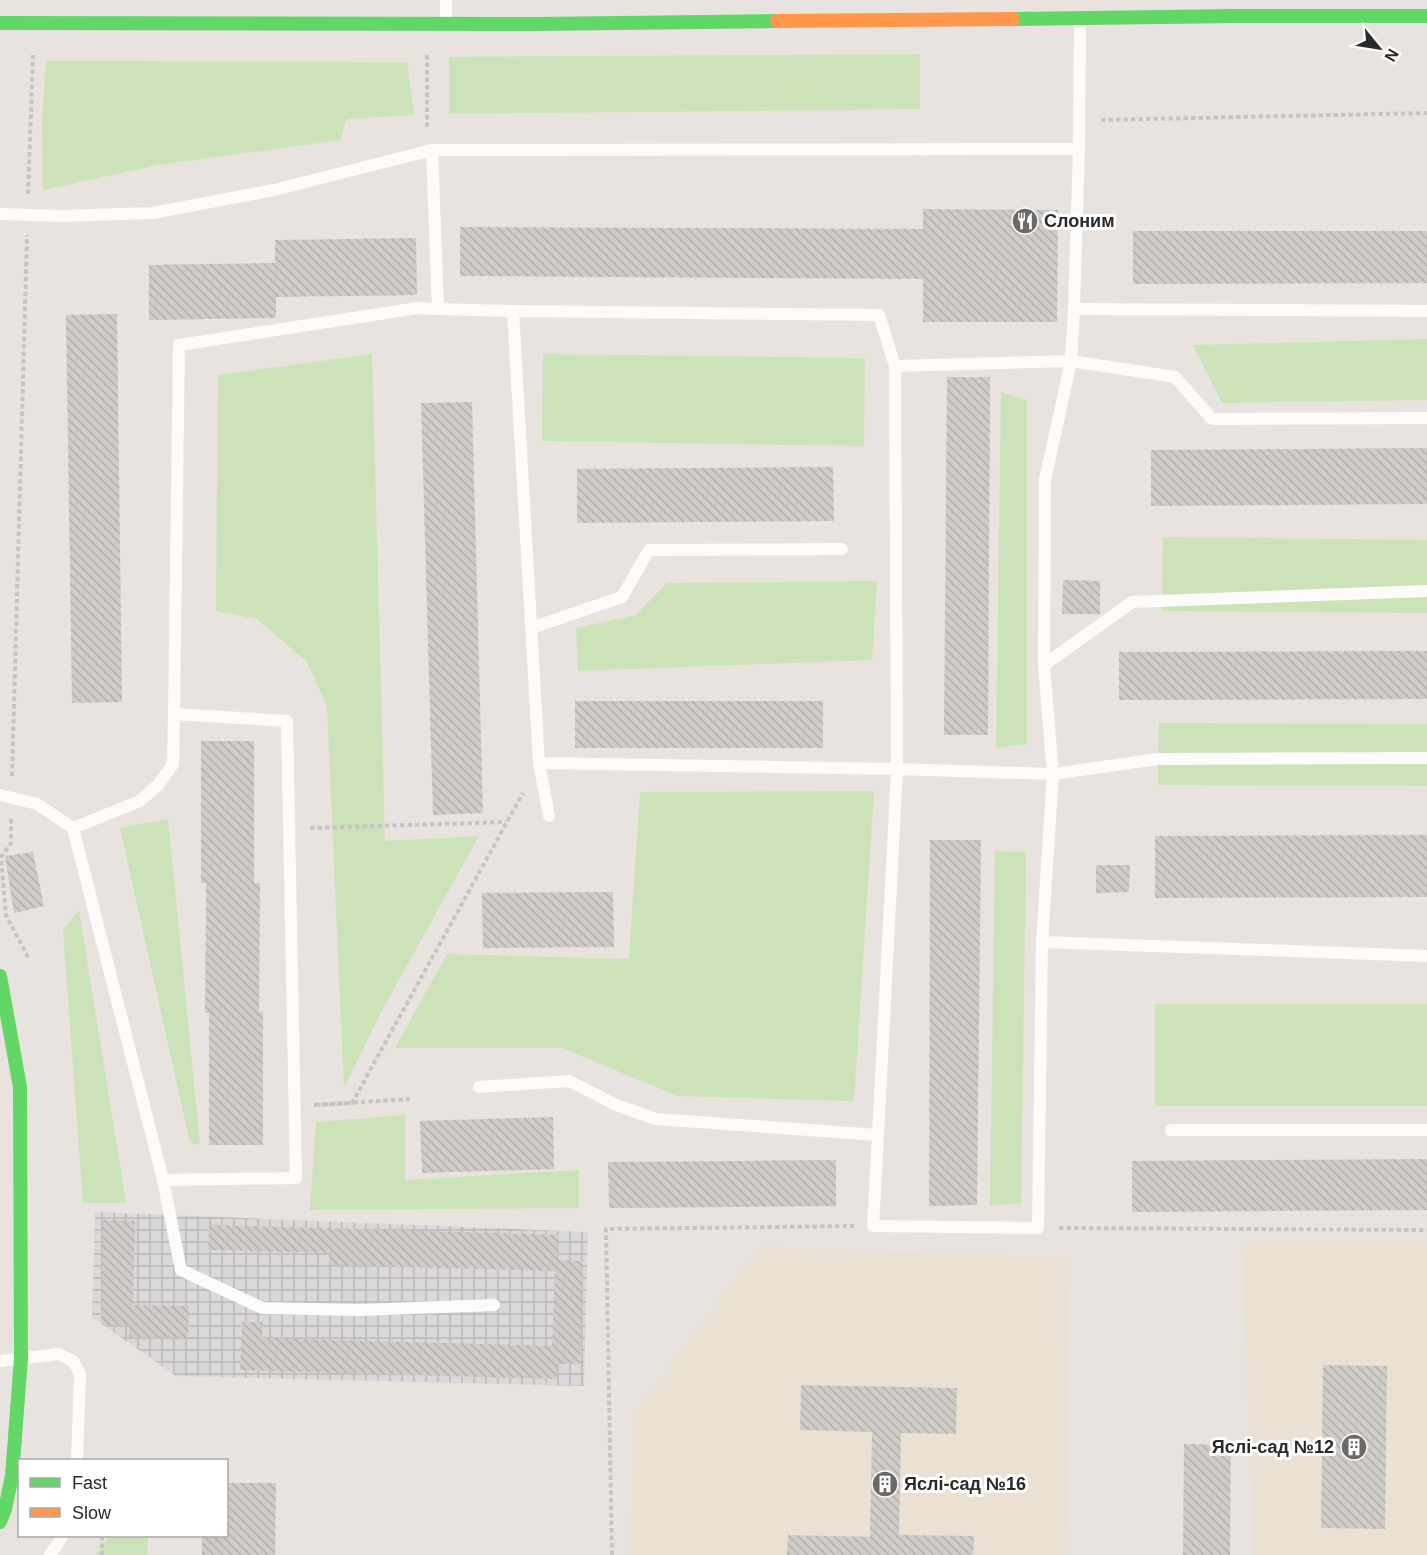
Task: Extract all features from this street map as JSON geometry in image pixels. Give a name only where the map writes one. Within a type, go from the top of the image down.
[{"type":"main road","points":[[0,23],[537,24],[1427,16]]},
{"type":"main road","points":[[0,976],[20,1087],[21,1358],[12,1476],[0,1522]]},
{"type":"lane","points":[[446,0],[446,23]]},
{"type":"lane","points":[[1234,0],[1234,16]]},
{"type":"lane","points":[[73,828],[140,801],[159,784],[173,764],[179,345],[418,308],[879,315],[895,366],[897,769],[873,1226],[1038,1228],[1042,942],[1053,774],[1044,665],[1045,480],[1071,361],[1079,149],[1080,18]]},
{"type":"lane","points":[[0,214],[62,216],[153,213],[274,190],[432,150],[1079,149]]},
{"type":"lane","points":[[432,150],[438,309]]},
{"type":"lane","points":[[1074,309],[1427,310]]},
{"type":"lane","points":[[513,311],[539,763],[549,816]]},
{"type":"lane","points":[[895,366],[1071,361],[1175,377],[1212,418],[1427,418]]},
{"type":"lane","points":[[531,628],[622,597],[649,550],[842,549]]},
{"type":"lane","points":[[1044,665],[1132,602],[1427,591]]},
{"type":"lane","points":[[163,1180],[297,1178],[287,720],[174,714]]},
{"type":"lane","points":[[539,763],[1053,774],[1158,759],[1427,758]]},
{"type":"lane","points":[[0,795],[36,804],[73,828],[163,1180],[182,1270],[262,1308],[359,1310],[494,1305]]},
{"type":"lane","points":[[1042,942],[1427,956]]},
{"type":"lane","points":[[479,1087],[569,1081],[616,1105],[656,1119],[878,1135]]},
{"type":"lane","points":[[1171,1130],[1427,1130]]},
{"type":"lane","points":[[0,1361],[59,1354],[73,1361],[80,1374],[77,1459]]},
{"type":"lane","points":[[50,1555],[62,1537]]},
{"type":"path","points":[[12,784],[34,23]]},
{"type":"path","points":[[427,126],[428,23]]},
{"type":"path","points":[[1079,121],[1427,112]]},
{"type":"path","points":[[295,1106],[352,1103],[539,763]]},
{"type":"path","points":[[11,819],[10,843],[1,857],[6,915],[29,960],[27,969]]},
{"type":"path","points":[[289,829],[507,822]]},
{"type":"path","points":[[295,1106],[410,1099]]},
{"type":"path","points":[[612,1555],[606,1230],[873,1226]]},
{"type":"path","points":[[1038,1228],[1427,1230]]},
{"type":"path","points":[[102,1537],[102,1555]]},
{"type":"shaded area","points":[[95,1212],[588,1232],[584,1386],[176,1376],[92,1317]]},
{"type":"shaded area","points":[[1427,1241],[1427,1555],[1253,1555],[1242,1242]]},
{"type":"shaded area","points":[[761,1247],[1070,1258],[1066,1555],[631,1555],[633,1415]]},
{"type":"green space","points":[[920,54],[920,109],[449,114],[449,57]]},
{"type":"green space","points":[[46,61],[407,62],[414,115],[346,119],[341,140],[158,165],[43,190],[42,123]]},
{"type":"green space","points":[[1427,339],[1427,400],[1222,403],[1193,345]]},
{"type":"green space","points":[[372,354],[385,841],[479,836],[380,1014],[344,1088],[327,706],[307,662],[257,619],[216,611],[218,375]]},
{"type":"green space","points":[[543,354],[865,358],[864,446],[542,441]]},
{"type":"green space","points":[[1001,392],[1027,400],[1027,744],[996,748]]},
{"type":"green space","points":[[1163,537],[1427,540],[1427,613],[1162,611]]},
{"type":"green space","points":[[877,581],[872,660],[578,671],[576,628],[636,615],[667,583]]},
{"type":"green space","points":[[1159,723],[1427,724],[1427,786],[1158,785]]},
{"type":"green space","points":[[874,791],[854,1101],[677,1096],[563,1048],[395,1048],[447,954],[629,959],[640,792]]},
{"type":"green space","points":[[168,819],[200,1145],[190,1143],[120,828]]},
{"type":"green space","points":[[995,851],[1026,852],[1021,1203],[990,1206]]},
{"type":"green space","points":[[79,910],[126,1203],[83,1203],[63,930]]},
{"type":"green space","points":[[1155,1004],[1427,1004],[1427,1106],[1155,1106]]},
{"type":"green space","points":[[405,1115],[405,1180],[579,1170],[579,1208],[310,1210],[316,1122]]},
{"type":"green space","points":[[108,1537],[148,1537],[147,1555],[96,1555]]},
{"type":"building","points":[[923,209],[1058,210],[1057,322],[923,322],[923,279],[460,276],[460,227],[923,229]]},
{"type":"building","points":[[1133,231],[1427,231],[1427,283],[1133,284]]},
{"type":"building","points":[[416,238],[417,295],[276,297],[276,318],[149,320],[149,265],[275,263],[275,240]]},
{"type":"building","points":[[117,314],[122,702],[72,703],[66,315]]},
{"type":"building","points":[[947,377],[990,377],[988,735],[944,735]]},
{"type":"building","points":[[472,402],[483,813],[433,815],[421,403]]},
{"type":"building","points":[[1427,448],[1427,504],[1151,506],[1151,450]]},
{"type":"building","points":[[833,467],[834,521],[577,523],[577,469]]},
{"type":"building","points":[[1063,580],[1100,581],[1100,614],[1062,614]]},
{"type":"building","points":[[1427,651],[1427,699],[1119,700],[1119,652]]},
{"type":"building","points":[[575,701],[823,701],[823,748],[575,748]]},
{"type":"building","points":[[201,741],[254,741],[254,883],[260,883],[259,1012],[263,1011],[263,1145],[209,1145],[209,1013],[205,1013],[206,883],[201,883]]},
{"type":"building","points":[[1427,835],[1427,897],[1155,898],[1155,836]]},
{"type":"building","points":[[930,840],[981,840],[977,1205],[929,1206]]},
{"type":"building","points":[[33,852],[44,906],[14,913],[5,856]]},
{"type":"building","points":[[1096,865],[1130,865],[1129,892],[1096,893]]},
{"type":"building","points":[[613,892],[614,947],[483,948],[482,893]]},
{"type":"building","points":[[553,1117],[554,1169],[422,1173],[420,1121]]},
{"type":"building","points":[[1427,1159],[1427,1210],[1132,1212],[1132,1161]]},
{"type":"building","points":[[836,1160],[836,1206],[609,1208],[608,1162]]},
{"type":"building","points":[[103,1220],[135,1221],[133,1305],[189,1306],[188,1338],[129,1337],[129,1325],[101,1325]]},
{"type":"building","points":[[209,1225],[559,1235],[558,1260],[583,1261],[580,1364],[557,1364],[557,1379],[240,1370],[242,1322],[263,1322],[262,1338],[552,1346],[555,1271],[330,1265],[331,1253],[208,1250]]},
{"type":"building","name":"Яслі-сад №12","points":[[1323,1365],[1387,1366],[1385,1529],[1321,1528]]},
{"type":"building","name":"Яслі-сад №16","points":[[801,1385],[957,1388],[956,1434],[901,1433],[899,1535],[974,1536],[973,1555],[787,1555],[788,1535],[870,1537],[872,1432],[800,1430]]},
{"type":"building","points":[[1184,1444],[1231,1445],[1230,1555],[1183,1555]]},
{"type":"building","points":[[228,1483],[276,1483],[275,1555],[202,1555],[202,1537],[228,1537]]},
{"type":"traffic: fast","points":[[1013,19],[1427,16]]},
{"type":"traffic: fast","points":[[0,23],[537,24],[777,21]]},
{"type":"traffic: fast","points":[[0,976],[20,1087],[21,1358],[12,1476],[0,1522]]},
{"type":"traffic: slow","points":[[777,21],[1013,19]]},
{"type":"place","name":"Слоним","points":[[1025,221]]},
{"type":"place","name":"Яслі-сад №12","points":[[1354,1447]]},
{"type":"place","name":"Яслі-сад №16","points":[[885,1484]]}]
